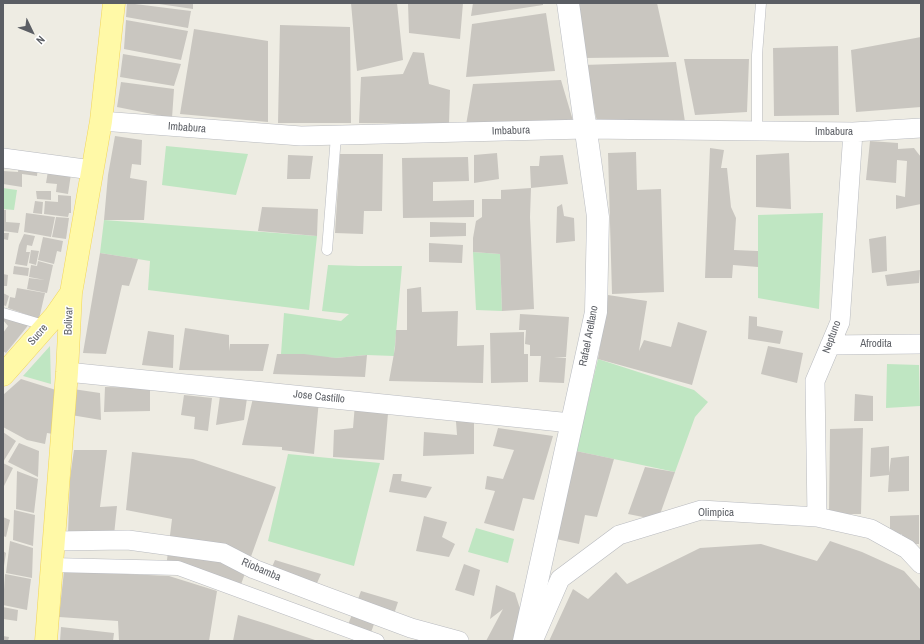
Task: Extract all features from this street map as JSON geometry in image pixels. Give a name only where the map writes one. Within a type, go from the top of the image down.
[{"type":"main road","name":"Bolivar","points":[[46,641],[67,372],[71,293],[100,121],[114,3]]},
{"type":"main road","name":"Rafael Arellano","points":[[524,641],[596,312],[598,217],[568,3]]},
{"type":"main road","name":"Sucre","points":[[3,375],[47,326],[71,293]]},
{"type":"street","name":"Imbabura","points":[[100,121],[301,136],[586,129],[853,132],[921,128]]},
{"type":"street","name":"Neptuno","points":[[818,517],[815,382],[840,322],[853,132]]},
{"type":"street","points":[[3,158],[92,170]]},
{"type":"street","name":"Afrodita","points":[[830,344],[921,344]]},
{"type":"street","name":"Jose Castillo","points":[[67,372],[571,423]]},
{"type":"street","name":"Olimpica","points":[[533,641],[560,580],[619,535],[701,510],[818,517],[871,529],[907,549],[921,564]]},
{"type":"street","name":"Riobamba","points":[[54,541],[128,540],[223,553],[254,569],[336,601],[411,628],[459,641]]},
{"type":"street","points":[[52,565],[178,568],[377,641]]},
{"type":"lane","points":[[757,131],[757,55],[761,3]]},
{"type":"lane","points":[[327,250],[336,136]]},
{"type":"lane","points":[[3,313],[47,326]]},
{"type":"green space","points":[[166,146],[248,154],[236,195],[162,185]]},
{"type":"green space","points":[[3,188],[17,190],[14,210],[3,209]]},
{"type":"green space","points":[[823,213],[819,309],[758,298],[758,215]]},
{"type":"green space","points":[[104,220],[317,236],[309,310],[148,290],[150,261],[100,253]]},
{"type":"green space","points":[[473,252],[500,254],[502,311],[476,310]]},
{"type":"green space","points":[[328,265],[402,266],[394,356],[367,355],[336,358],[281,354],[284,313],[341,321],[349,314],[322,311]]},
{"type":"green space","points":[[50,346],[51,384],[23,376]]},
{"type":"green space","points":[[598,359],[694,390],[708,402],[695,417],[675,472],[576,451]]},
{"type":"green space","points":[[887,364],[919,365],[920,406],[886,408]]},
{"type":"green space","points":[[288,454],[380,463],[354,566],[268,541]]},
{"type":"green space","points":[[476,528],[514,539],[508,563],[468,552]]},
{"type":"building","points":[[127,3],[191,11],[188,28],[126,17]]},
{"type":"building","points":[[193,3],[193,9],[159,4]]},
{"type":"building","points":[[351,3],[397,3],[403,60],[357,71]]},
{"type":"building","points":[[408,3],[463,3],[460,39],[409,33]]},
{"type":"building","points":[[473,3],[543,3],[543,5],[471,16]]},
{"type":"building","points":[[572,3],[657,3],[669,57],[583,58]]},
{"type":"building","points":[[546,13],[555,71],[466,77],[472,24]]},
{"type":"building","points":[[126,20],[188,31],[181,60],[124,49]]},
{"type":"building","points":[[280,25],[350,27],[351,123],[278,123]]},
{"type":"building","points":[[194,29],[268,41],[268,122],[180,114]]},
{"type":"building","points":[[921,37],[921,107],[856,112],[851,50]]},
{"type":"building","points":[[838,46],[839,115],[774,116],[773,48]]},
{"type":"building","points":[[413,52],[424,53],[429,84],[450,90],[449,124],[359,123],[361,77],[403,74]]},
{"type":"building","points":[[123,54],[181,64],[174,86],[120,77]]},
{"type":"building","points":[[684,59],[749,59],[747,112],[695,115]]},
{"type":"building","points":[[676,62],[685,122],[597,121],[583,65]]},
{"type":"building","points":[[561,80],[574,124],[466,125],[473,84]]},
{"type":"building","points":[[121,82],[174,89],[172,118],[117,107]]},
{"type":"building","points":[[115,136],[142,140],[141,165],[132,164],[130,178],[147,181],[144,220],[104,220],[108,175]]},
{"type":"building","points":[[870,141],[898,143],[898,149],[914,148],[921,157],[921,204],[896,209],[896,195],[905,197],[907,161],[897,160],[896,183],[866,180]]},
{"type":"building","points":[[710,148],[724,150],[721,168],[727,168],[731,207],[736,218],[734,250],[758,251],[758,267],[733,265],[732,278],[705,278]]},
{"type":"building","points":[[636,152],[637,190],[661,189],[664,292],[612,294],[608,153]]},
{"type":"building","points":[[497,153],[499,179],[474,183],[474,155]]},
{"type":"building","points":[[789,153],[791,209],[756,207],[756,155]]},
{"type":"building","points":[[340,154],[383,154],[382,211],[364,211],[363,234],[335,233]]},
{"type":"building","points":[[288,155],[313,156],[310,179],[287,179]]},
{"type":"building","points":[[563,155],[568,184],[531,188],[530,166],[539,166],[540,156]]},
{"type":"building","points":[[468,157],[469,181],[433,182],[433,201],[474,200],[474,217],[403,218],[402,158]]},
{"type":"building","points":[[19,163],[38,165],[37,176],[22,174],[22,187],[3,184],[3,171],[18,172]]},
{"type":"building","points":[[48,171],[71,174],[68,194],[56,192],[57,184],[46,183]]},
{"type":"building","points":[[531,188],[530,217],[534,309],[502,311],[500,254],[473,252],[473,238],[476,221],[482,217],[482,199],[501,199],[501,190]]},
{"type":"building","points":[[36,191],[51,191],[51,200],[37,199]]},
{"type":"building","points":[[58,195],[71,196],[71,213],[69,213],[68,217],[44,214],[45,201],[58,202]]},
{"type":"building","points":[[35,201],[43,202],[42,214],[33,213]]},
{"type":"building","points":[[562,204],[564,216],[574,218],[575,241],[556,243],[557,207]]},
{"type":"building","points":[[262,207],[318,209],[317,236],[258,231]]},
{"type":"building","points":[[3,210],[6,210],[6,222],[20,223],[18,233],[3,231]]},
{"type":"building","points":[[26,213],[55,217],[51,237],[24,232]]},
{"type":"building","points":[[56,217],[69,218],[66,239],[52,237]]},
{"type":"building","points":[[430,222],[466,223],[466,236],[430,237]]},
{"type":"building","points":[[3,233],[9,233],[8,240],[3,239]]},
{"type":"building","points":[[24,234],[35,236],[32,246],[27,245],[26,252],[30,252],[27,266],[15,264],[19,245]]},
{"type":"building","points":[[886,236],[887,271],[872,273],[869,239]]},
{"type":"building","points":[[43,237],[63,241],[61,252],[57,251],[54,264],[38,260]]},
{"type":"building","points":[[429,243],[463,245],[462,263],[429,262]]},
{"type":"building","points":[[31,250],[39,251],[36,265],[29,263]]},
{"type":"building","points":[[100,253],[138,259],[129,286],[122,285],[106,354],[83,353]]},
{"type":"building","points":[[38,261],[53,265],[47,293],[27,289],[29,278],[45,280],[29,277],[31,265],[37,266]]},
{"type":"building","points":[[14,266],[29,268],[28,276],[13,274]]},
{"type":"building","points":[[920,270],[919,283],[887,286],[885,275]]},
{"type":"building","points":[[3,274],[8,275],[7,286],[3,286]]},
{"type":"building","points":[[421,287],[422,312],[458,311],[457,346],[484,345],[483,383],[389,381],[395,348],[396,330],[407,330],[407,289]]},
{"type":"building","points":[[17,288],[45,293],[39,319],[8,308],[10,297],[15,298]]},
{"type":"building","points":[[3,293],[9,296],[6,306],[3,305]]},
{"type":"building","points":[[608,295],[647,301],[639,351],[644,340],[671,347],[678,322],[707,331],[692,385],[598,359]]},
{"type":"building","points":[[520,314],[569,317],[566,357],[554,357],[566,358],[564,383],[539,382],[541,356],[530,356],[530,345],[525,344],[526,330],[519,330]]},
{"type":"building","points":[[3,315],[30,323],[6,353],[3,351],[3,333],[8,326],[3,320]]},
{"type":"building","points":[[749,316],[757,317],[757,326],[783,331],[780,344],[748,339]]},
{"type":"building","points":[[185,328],[229,335],[229,351],[230,344],[269,344],[263,371],[179,370]]},
{"type":"building","points":[[148,331],[174,335],[173,368],[142,365]]},
{"type":"building","points":[[524,332],[524,354],[528,354],[528,382],[491,383],[490,333]]},
{"type":"building","points":[[768,346],[803,353],[797,383],[761,374]]},
{"type":"building","points":[[277,354],[304,354],[336,358],[367,355],[365,377],[273,374]]},
{"type":"building","points":[[21,379],[56,390],[53,434],[47,433],[45,444],[27,440],[3,427],[3,395]]},
{"type":"building","points":[[105,387],[150,388],[150,411],[104,412]]},
{"type":"building","points":[[73,389],[100,393],[101,420],[71,415]]},
{"type":"building","points":[[855,394],[873,396],[873,421],[854,421]]},
{"type":"building","points":[[184,395],[212,398],[208,431],[194,429],[195,417],[181,415]]},
{"type":"building","points":[[220,396],[247,398],[244,420],[216,425]]},
{"type":"building","points":[[253,398],[319,400],[314,454],[282,450],[282,447],[242,445]]},
{"type":"building","points":[[389,402],[384,460],[333,457],[334,430],[353,428],[355,404]]},
{"type":"building","points":[[474,407],[474,454],[423,456],[424,432],[457,435],[455,408]]},
{"type":"building","points":[[498,428],[553,436],[534,500],[523,498],[514,531],[484,523],[495,491],[485,489],[487,476],[503,479],[514,450],[493,446]]},
{"type":"building","points":[[863,428],[861,514],[829,514],[830,429]]},
{"type":"building","points":[[3,432],[16,441],[3,462]]},
{"type":"building","points":[[19,443],[39,451],[38,477],[8,462]]},
{"type":"building","points":[[889,446],[889,473],[891,458],[909,456],[909,491],[888,492],[889,475],[870,477],[871,448]]},
{"type":"building","points":[[74,450],[107,450],[100,507],[117,506],[114,535],[68,533],[70,478]]},
{"type":"building","points":[[576,451],[614,459],[597,517],[585,515],[579,544],[556,539]]},
{"type":"building","points":[[132,452],[193,459],[276,487],[239,590],[166,568],[172,519],[126,510]]},
{"type":"building","points":[[3,463],[13,468],[3,488]]},
{"type":"building","points":[[645,467],[675,472],[658,520],[628,514]]},
{"type":"building","points":[[17,471],[38,479],[34,513],[16,509]]},
{"type":"building","points":[[393,474],[402,474],[401,481],[432,487],[426,498],[389,492]]},
{"type":"building","points":[[14,510],[35,515],[33,546],[13,540]]},
{"type":"building","points":[[919,515],[919,544],[902,544],[902,534],[890,534],[890,516]]},
{"type":"building","points":[[424,516],[447,522],[442,537],[455,544],[449,557],[416,551]]},
{"type":"building","points":[[3,517],[10,520],[6,537],[3,536]]},
{"type":"building","points":[[10,541],[33,548],[32,578],[6,573]]},
{"type":"building","points":[[830,541],[862,552],[904,571],[921,590],[921,641],[549,641],[573,589],[588,599],[616,572],[627,584],[700,548],[761,544],[817,561]]},
{"type":"building","points":[[3,551],[6,553],[4,566],[3,565]]},
{"type":"building","points":[[275,560],[321,574],[310,599],[266,581]]},
{"type":"building","points":[[464,564],[480,570],[474,596],[455,590]]},
{"type":"building","points":[[64,571],[169,576],[217,591],[209,641],[119,641],[118,621],[59,617]]},
{"type":"building","points":[[5,574],[31,579],[27,610],[3,605]]},
{"type":"building","points":[[496,585],[515,593],[522,615],[513,641],[486,641],[503,609],[490,619]]},
{"type":"building","points":[[361,591],[398,602],[393,617],[378,613],[369,638],[346,630]]},
{"type":"building","points":[[3,607],[18,610],[17,621],[3,619]]},
{"type":"building","points":[[238,615],[267,624],[318,641],[233,641]]},
{"type":"building","points":[[61,627],[114,633],[113,641],[60,641]]},
{"type":"building","points":[[3,636],[9,637],[8,641],[3,641]]}]
